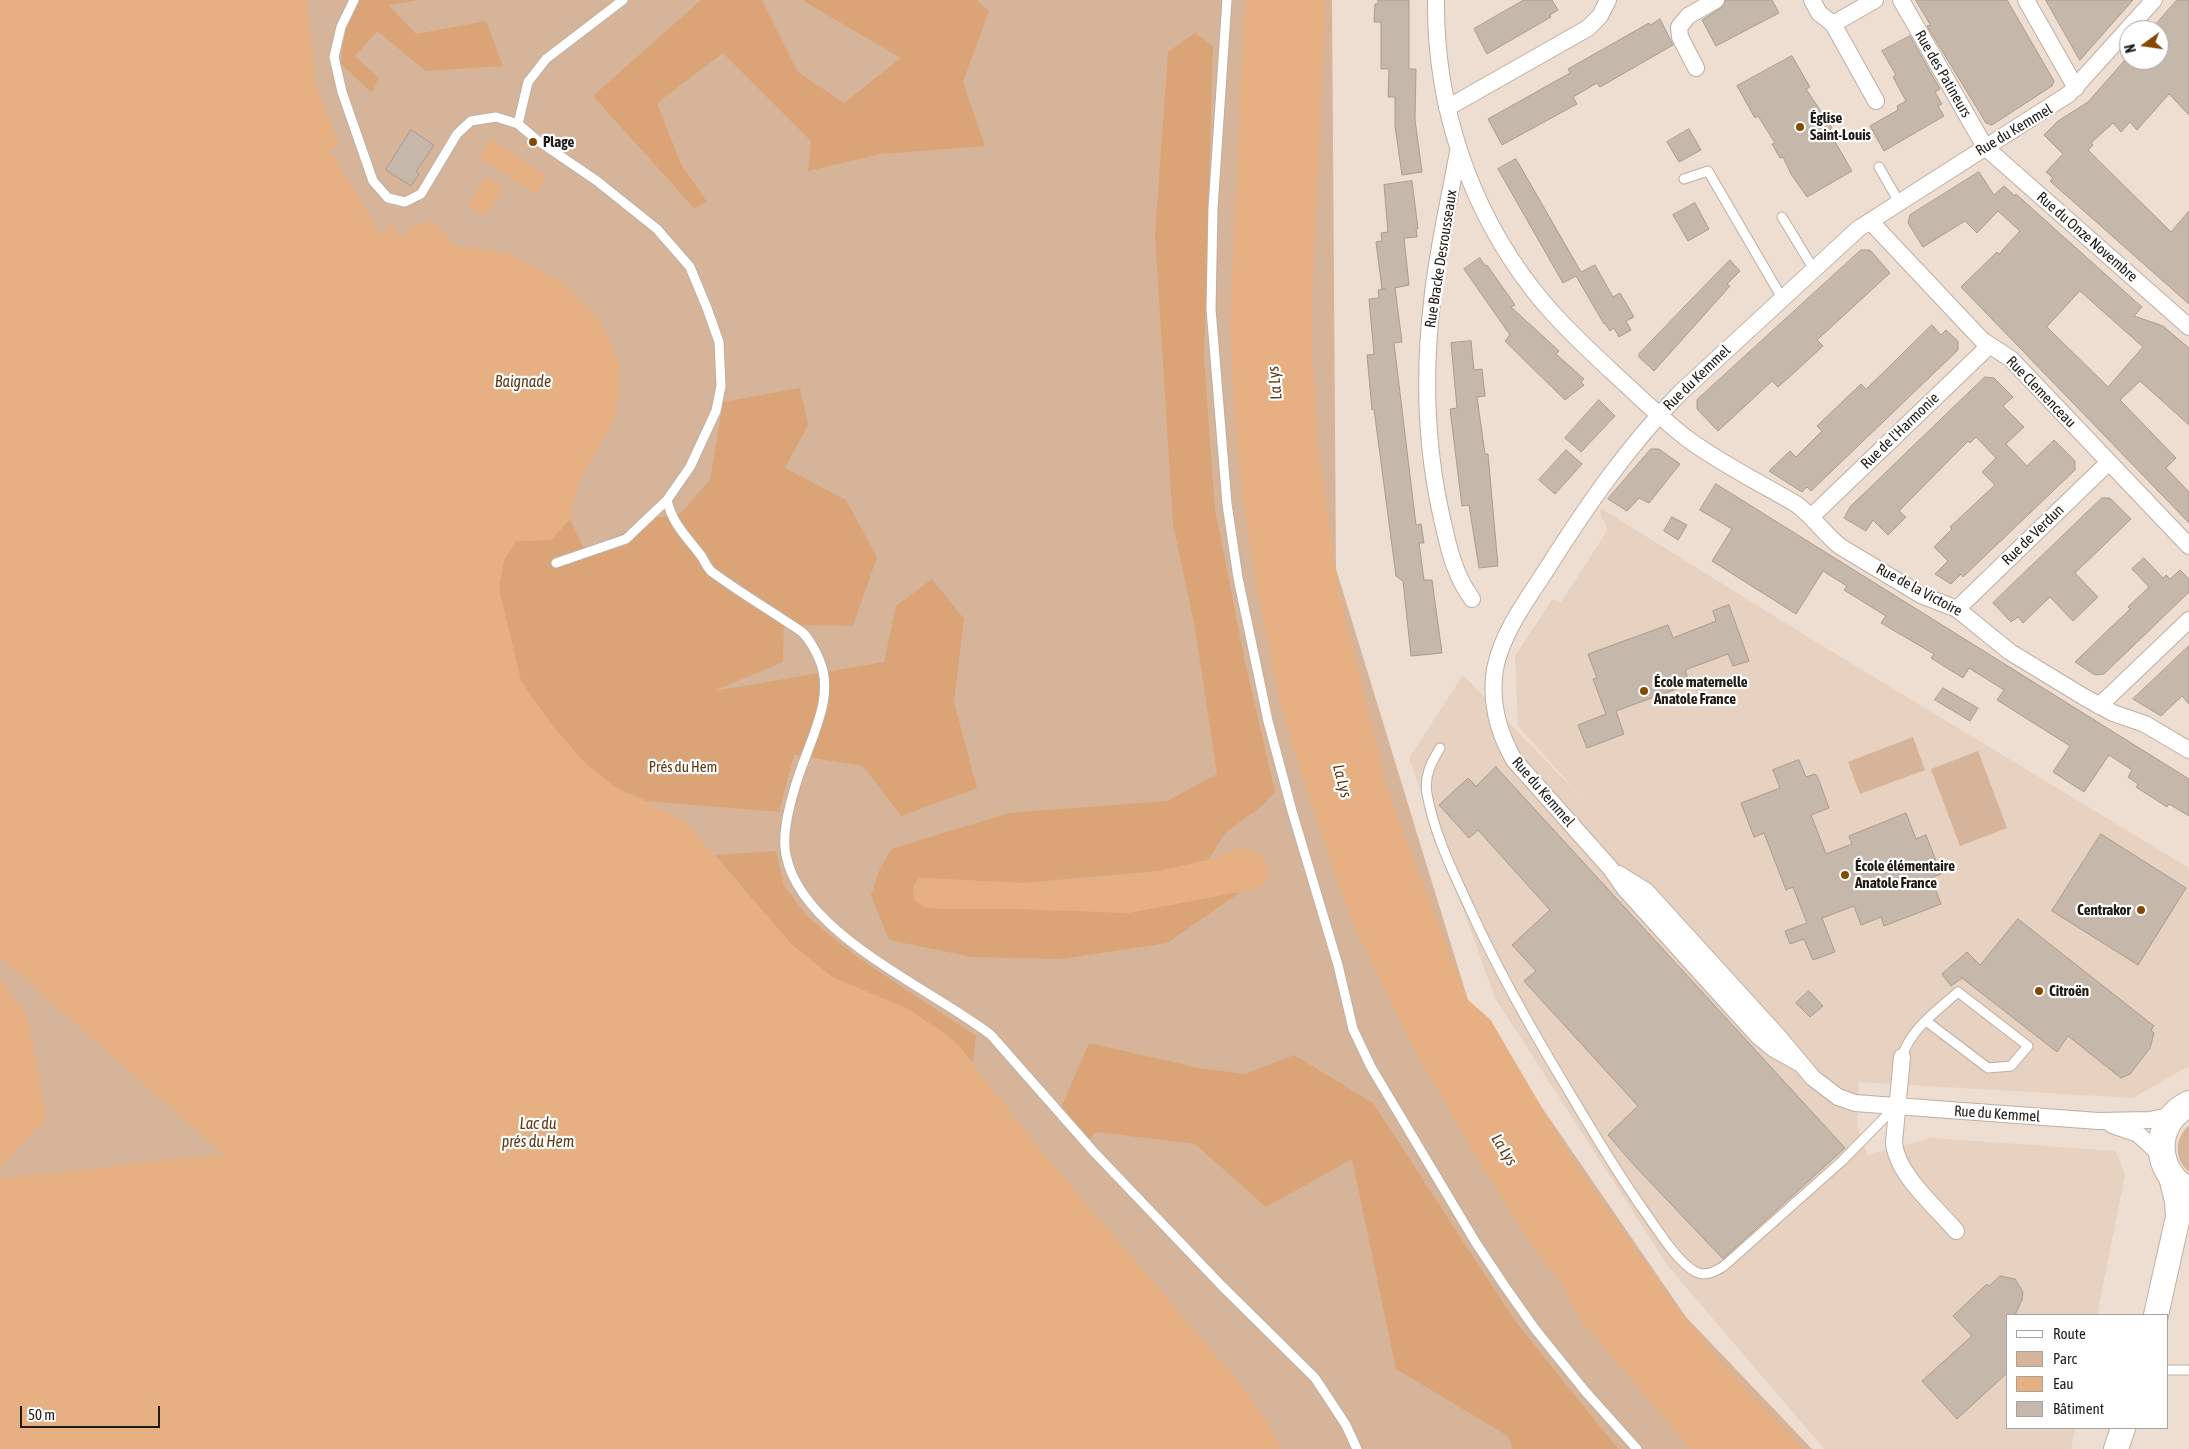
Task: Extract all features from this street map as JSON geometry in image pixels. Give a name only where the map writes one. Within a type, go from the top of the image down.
[{"type":"main road","points":[[2157,1314],[2178,1217],[2174,1174],[2163,1131],[2181,1109]]},
{"type":"main road","points":[[2157,1314],[2177,1272],[2189,1236]]},
{"type":"main road","points":[[2116,1449],[2123,1429]]},
{"type":"street","name":"Rue Bracke Desrousseaux","points":[[1436,0],[1439,57],[1447,108],[1458,152],[1480,203],[1503,244],[1534,290],[1588,350],[1659,415]]},
{"type":"street","points":[[1447,108],[1588,28],[1600,16],[1608,0]]},
{"type":"street","points":[[1696,68],[1680,37],[1679,27],[1688,16],[1716,0]]},
{"type":"street","points":[[1812,0],[1819,12],[1833,24],[1876,102]]},
{"type":"street","points":[[1833,24],[1875,0]]},
{"type":"street","name":"Rue des Patineurs","points":[[1901,0],[1985,147]]},
{"type":"street","points":[[2026,0],[2076,88]]},
{"type":"street","name":"Rue du Kemmel","points":[[2153,0],[2076,88],[2052,107],[1870,220],[1813,268],[1659,415],[1584,511],[1513,622],[1495,670],[1494,702],[1506,746],[1528,776],[1611,869],[1625,889],[1757,1035],[1774,1049],[1799,1063],[1820,1084],[1838,1097],[1856,1102],[1897,1106],[2098,1121],[2150,1120],[2181,1109]]},
{"type":"street","name":"Rue du Onze Novembre","points":[[1985,147],[2189,327]]},
{"type":"street","name":"Rue Bracke Desrousseaux","points":[[1458,152],[1433,295],[1428,382],[1431,440],[1439,506],[1453,564],[1462,585],[1472,599]]},
{"type":"street","name":"Rue Clemenceau","points":[[1870,220],[1988,346],[2002,352],[2011,359],[2189,546]]},
{"type":"street","name":"Rue de l'Harmonie","points":[[1812,516],[1988,346]]},
{"type":"street","name":"Rue de la Victoire","points":[[1659,415],[1694,443],[1796,504],[1812,516],[1832,540],[1841,547],[1921,595],[1957,609],[2010,652],[2099,706],[2145,724],[2189,750]]},
{"type":"street","name":"Rue de Verdun","points":[[1957,609],[2109,462]]},
{"type":"street","points":[[2099,706],[2189,620]]},
{"type":"street","points":[[1902,1057],[1894,1142],[1898,1160],[1906,1173],[1956,1231]]},
{"type":"street","name":"Rue du Kemmel","points":[[2098,1121],[2138,1134],[2174,1174]]},
{"type":"lane","points":[[354,0],[341,27],[334,57],[342,92],[373,181],[388,198],[405,202],[421,194],[457,134],[471,121],[496,117],[518,124],[597,181],[658,229],[690,267],[707,308],[719,342],[722,386],[716,411],[690,467],[666,500],[626,539],[556,563]]},
{"type":"lane","points":[[518,124],[528,82],[546,59],[623,0]]},
{"type":"lane","points":[[1227,0],[1213,208],[1211,309],[1227,504],[1238,578],[1268,721],[1292,811],[1338,965],[1354,1029],[1371,1067],[1476,1243],[1530,1322],[1585,1392],[1637,1449]]},
{"type":"lane","points":[[1879,167],[1899,202]]},
{"type":"lane","points":[[1684,179],[1708,171],[1782,298]]},
{"type":"lane","points":[[1782,217],[1813,268]]},
{"type":"lane","points":[[666,500],[670,514],[710,571],[804,634],[819,658],[826,679],[824,700],[816,730],[797,777],[787,826],[785,854],[793,878],[805,897],[825,920],[877,961],[971,1019],[991,1035],[1127,1187],[1222,1286],[1316,1378],[1346,1425],[1357,1449]]},
{"type":"lane","points":[[1440,748],[1428,766],[1427,792],[1435,823],[1459,885],[1488,949],[1531,1028],[1619,1175],[1660,1233],[1684,1262],[1696,1272],[1705,1274],[1724,1266],[1842,1161],[1897,1106]]},
{"type":"lane","points":[[1902,1057],[1910,1037],[1926,1021],[1958,992],[2028,1046],[2011,1066],[1988,1068],[1926,1021]]},
{"type":"lane","points":[[2169,1370],[2189,1370]]},
{"type":"shaded area","points":[[1602,509],[1821,645],[2189,868],[2189,1066],[2133,1098],[1859,1082],[1857,1125],[1868,1155],[1932,1138],[2116,1151],[2125,1175],[2097,1314],[2006,1314],[2006,1429],[2075,1429],[2071,1449],[1824,1449],[1668,1266],[1495,998],[1409,758],[1463,675],[1584,800],[1518,726],[1515,656],[1552,600],[1561,602],[1607,531],[1606,523],[1602,519],[1600,512]]},
{"type":"green space","name":"Prés du Hem","points":[[0,0],[1332,0],[1336,569],[1468,1000],[1686,1317],[1812,1449],[0,1449]]},
{"type":"green space","points":[[357,0],[421,0],[389,5],[416,34],[486,21],[503,66],[426,71],[377,31],[355,56],[379,78],[372,93],[341,64],[344,33]]},
{"type":"green space","points":[[701,0],[762,0],[798,72],[844,103],[901,58],[805,2],[805,0],[976,0],[989,11],[963,82],[985,146],[881,154],[808,171],[811,141],[723,53],[657,103],[681,164],[707,202],[694,208],[593,96]]},
{"type":"green space","points":[[1195,33],[1213,46],[1204,359],[1215,509],[1245,662],[1275,792],[1262,806],[1225,833],[1208,860],[1159,871],[1023,883],[920,878],[914,885],[913,893],[916,901],[923,907],[1016,909],[1192,899],[1242,891],[1167,943],[1062,959],[972,957],[889,940],[871,895],[879,871],[891,849],[1009,813],[1167,801],[1217,774],[1195,628],[1173,524],[1155,234],[1168,52]]},
{"type":"green space","points":[[800,388],[808,425],[785,468],[846,500],[877,557],[853,626],[784,625],[783,662],[714,691],[884,662],[896,606],[932,579],[964,619],[954,702],[977,788],[901,816],[863,766],[794,755],[779,812],[646,801],[615,787],[583,761],[550,724],[521,681],[499,589],[504,560],[516,541],[551,540],[570,519],[583,547],[606,542],[646,520],[681,513],[710,480],[723,402]]},
{"type":"green space","points":[[1913,737],[1925,770],[1860,794],[1848,762]]},
{"type":"green space","points":[[1978,751],[2007,828],[1960,846],[1931,769]]},
{"type":"green space","points":[[776,851],[784,886],[808,917],[857,957],[976,1036],[973,1062],[948,1036],[915,1014],[832,977],[790,943],[715,855]]},
{"type":"green space","points":[[1089,1043],[1199,1068],[1245,1074],[1294,1055],[1373,1103],[1515,1321],[1618,1449],[1513,1449],[1508,1436],[1396,1369],[1352,1159],[1266,1207],[1195,1144],[1096,1132],[1089,1140],[1061,1107]]},
{"type":"green space","points":[[2189,1125],[2189,1172],[2178,1155],[2178,1143]]},
{"type":"water","name":"Lac du prés du Hem","points":[[0,0],[306,0],[317,88],[339,144],[330,149],[381,236],[391,224],[402,239],[411,228],[433,220],[454,246],[508,253],[563,283],[598,317],[619,362],[620,386],[613,422],[579,480],[570,519],[551,540],[516,541],[504,560],[499,589],[521,681],[551,724],[583,761],[615,787],[685,821],[790,943],[832,977],[906,1008],[937,1028],[958,1045],[1032,1140],[1239,1382],[1269,1425],[1281,1449],[0,1449],[0,1179],[223,1154],[0,957]]},
{"type":"water","name":"La Lys","points":[[1245,0],[1326,0],[1313,264],[1312,347],[1317,442],[1339,590],[1387,790],[1468,1000],[1490,1019],[1569,1154],[1669,1297],[1723,1364],[1804,1449],[1690,1449],[1578,1316],[1564,1288],[1527,1237],[1472,1150],[1413,1047],[1354,926],[1340,890],[1281,706],[1254,572],[1242,490],[1234,406],[1230,322]]},
{"type":"water","points":[[491,139],[547,177],[536,194],[479,157]]},
{"type":"water","points":[[486,177],[503,189],[485,216],[468,204]]},
{"type":"water","points":[[1241,848],[1254,850],[1265,862],[1268,880],[1261,888],[1128,913],[1016,909],[939,909],[923,907],[914,899],[914,887],[920,878],[1023,883],[1104,877],[1159,871],[1208,860]]},
{"type":"water","points":[[0,979],[28,1017],[46,1119],[0,1168]]},
{"type":"building","points":[[1378,0],[1409,0],[1409,69],[1416,69],[1415,120],[1422,172],[1402,175],[1395,126],[1395,97],[1388,97],[1389,69],[1381,69],[1381,22],[1374,22],[1375,4],[1378,4]]},
{"type":"building","points":[[1524,0],[1552,0],[1558,10],[1550,15],[1551,17],[1487,54],[1474,29]]},
{"type":"building","points":[[1726,0],[1772,0],[1779,13],[1716,46],[1702,20],[1721,8]]},
{"type":"building","points":[[1916,0],[2007,0],[2054,81],[2052,86],[1992,125],[1986,123],[1927,26],[1930,25]]},
{"type":"building","points":[[2046,0],[2133,0],[2080,60]]},
{"type":"building","points":[[2177,0],[2189,0],[2189,115],[2169,94],[2137,130],[2130,122],[2121,132],[2113,123],[2091,143],[2093,145],[2088,150],[2171,232],[2189,211],[2189,304],[2050,181],[2053,178],[2046,172],[2063,154],[2044,135],[2058,121],[2088,102],[2119,67],[2119,70],[2169,70],[2169,20],[2160,20]]},
{"type":"building","points":[[1660,19],[1673,45],[1600,87],[1597,83],[1573,97],[1577,104],[1502,145],[1488,119],[1570,73],[1568,69],[1649,23],[1650,25]]},
{"type":"building","points":[[1910,36],[1940,89],[1935,92],[1942,104],[1938,106],[1944,116],[1884,151],[1870,126],[1898,110],[1897,106],[1906,101],[1893,77],[1896,75],[1882,51]]},
{"type":"building","name":"Église Saint-Louis","points":[[1792,56],[1810,87],[1806,89],[1832,128],[1830,129],[1834,140],[1852,171],[1807,197],[1791,174],[1783,157],[1780,158],[1772,144],[1775,143],[1758,116],[1755,118],[1737,86]]},
{"type":"building","points":[[1689,129],[1701,150],[1679,162],[1667,142]]},
{"type":"building","points":[[411,130],[434,145],[416,172],[419,174],[411,186],[386,170]]},
{"type":"building","points":[[1516,159],[1581,272],[1595,265],[1613,297],[1620,293],[1634,317],[1626,321],[1631,330],[1619,337],[1614,328],[1610,331],[1576,276],[1563,283],[1498,169]]},
{"type":"building","points":[[1979,172],[1994,195],[2004,186],[2015,196],[2016,194],[2142,307],[2134,316],[2163,326],[2189,348],[2189,425],[2140,381],[2120,400],[2176,458],[2166,468],[2189,492],[2189,523],[1961,287],[1997,252],[1999,254],[2020,231],[1998,211],[1977,233],[1965,221],[1923,247],[1908,223],[1910,215]],"holes":[[[2080,291],[2143,347],[2108,387],[2047,327]]]},
{"type":"building","points":[[1412,181],[1418,229],[1416,229],[1417,237],[1404,238],[1409,285],[1395,288],[1402,342],[1394,343],[1416,525],[1421,524],[1424,543],[1419,543],[1424,580],[1432,580],[1442,653],[1411,656],[1403,581],[1396,576],[1374,409],[1372,410],[1367,355],[1374,354],[1369,299],[1379,298],[1378,290],[1386,289],[1382,289],[1376,242],[1382,241],[1381,233],[1388,232],[1384,185]]},
{"type":"building","points":[[1695,203],[1709,229],[1688,241],[1673,215]]},
{"type":"building","points":[[1861,250],[1870,250],[1890,273],[1817,340],[1823,346],[1796,371],[1778,387],[1772,381],[1718,431],[1697,409],[1697,400]]},
{"type":"building","points":[[1480,258],[1515,305],[1511,307],[1559,351],[1556,354],[1584,379],[1581,382],[1584,385],[1565,400],[1505,341],[1510,335],[1464,269]]},
{"type":"building","points":[[1730,260],[1740,271],[1727,284],[1730,286],[1654,371],[1639,357],[1639,354]]},
{"type":"building","points":[[1932,325],[1941,335],[1946,330],[1958,341],[1958,350],[1811,491],[1807,487],[1802,492],[1769,471],[1790,451],[1796,457],[1822,431],[1817,426],[1861,384],[1866,389]]},
{"type":"building","points":[[1471,341],[1474,370],[1482,369],[1485,396],[1477,397],[1485,454],[1488,454],[1498,566],[1479,568],[1469,505],[1462,506],[1450,409],[1457,408],[1451,343]]},
{"type":"building","points":[[1985,377],[1994,378],[2013,397],[2003,406],[2024,427],[2006,444],[2027,466],[2054,440],[2075,461],[2075,470],[1963,577],[1961,574],[1951,584],[1935,574],[1948,561],[1934,547],[1952,529],[1950,527],[1995,485],[1982,472],[1996,458],[1976,437],[1970,443],[1968,441],[1899,511],[1906,517],[1888,535],[1873,520],[1866,531],[1844,518],[1850,507]]},
{"type":"building","points":[[1599,400],[1615,416],[1581,452],[1565,438]]},
{"type":"building","points":[[1651,449],[1659,449],[1680,464],[1649,503],[1639,498],[1627,511],[1608,499]]},
{"type":"building","points":[[1566,450],[1582,464],[1555,494],[1539,480]]},
{"type":"building","points":[[1716,484],[2189,779],[2189,816],[2169,804],[2167,807],[2136,787],[2138,784],[2128,777],[2132,770],[2109,755],[2084,792],[2053,772],[2070,746],[1997,700],[2004,690],[1969,668],[1963,678],[1931,658],[1934,654],[1881,623],[1886,616],[1844,590],[1847,586],[1823,571],[1796,614],[1712,561],[1732,529],[1700,510]]},
{"type":"building","points":[[2102,498],[2110,498],[2131,519],[2075,573],[2098,597],[2073,621],[2050,597],[2023,623],[2018,617],[2011,622],[1993,603]]},
{"type":"building","points":[[1672,517],[1687,525],[1678,540],[1664,531]]},
{"type":"building","points":[[2144,558],[2163,578],[2166,575],[2170,579],[2180,570],[2189,579],[2189,592],[2104,674],[2095,675],[2075,662],[2130,609],[2128,607],[2149,587],[2132,569]]},
{"type":"building","points":[[1729,605],[1749,661],[1733,666],[1728,654],[1685,670],[1690,684],[1616,711],[1624,734],[1587,748],[1578,725],[1606,714],[1593,679],[1597,678],[1588,654],[1668,625],[1673,638],[1716,621],[1713,611]]},
{"type":"building","points":[[2189,646],[2189,704],[2182,696],[2161,716],[2133,699]]},
{"type":"building","points":[[1943,688],[1978,708],[1970,721],[1935,700]]},
{"type":"building","points":[[1799,760],[1806,777],[1815,774],[1818,778],[1829,808],[1811,815],[1826,854],[1852,844],[1849,836],[1906,813],[1916,839],[1926,835],[1941,874],[1931,878],[1941,904],[1884,926],[1881,917],[1861,925],[1854,906],[1822,918],[1835,952],[1813,960],[1804,939],[1790,944],[1785,931],[1807,923],[1793,887],[1786,890],[1764,833],[1754,837],[1741,803],[1780,788],[1773,770]]},
{"type":"building","points":[[1496,767],[1845,1148],[1723,1259],[1608,1135],[1638,1106],[1524,981],[1536,971],[1512,945],[1550,910],[1478,830],[1469,838],[1439,805],[1468,778],[1476,786]]},
{"type":"building","points":[[2101,834],[2186,888],[2138,965],[2052,911]]},
{"type":"building","points":[[2018,919],[2154,1026],[2151,1030],[2154,1033],[2150,1048],[2130,1074],[2121,1078],[2068,1036],[2057,1052],[1962,978],[1951,986],[1942,974],[1967,952],[1980,965]]},
{"type":"building","points":[[1809,991],[1823,1006],[1810,1017],[1796,1003]]},
{"type":"building","points":[[2000,1276],[2015,1279],[2023,1292],[2022,1300],[2015,1314],[2006,1314],[2006,1374],[1957,1419],[1922,1381],[1972,1336],[1953,1316],[1987,1284],[1989,1286]]},
{"type":"place","name":"Église Saint-Louis","points":[[1800,127]]},
{"type":"place","name":"Plage","points":[[533,142]]},
{"type":"place","name":"École maternelle Anatole France","points":[[1644,691]]},
{"type":"place","name":"École élémentaire Anatole France","points":[[1845,875]]},
{"type":"place","name":"Centrakor","points":[[2141,910]]},
{"type":"place","name":"Citroën","points":[[2039,991]]},
{"type":"water label","name":"Baignade","points":[[523,382]]}]
